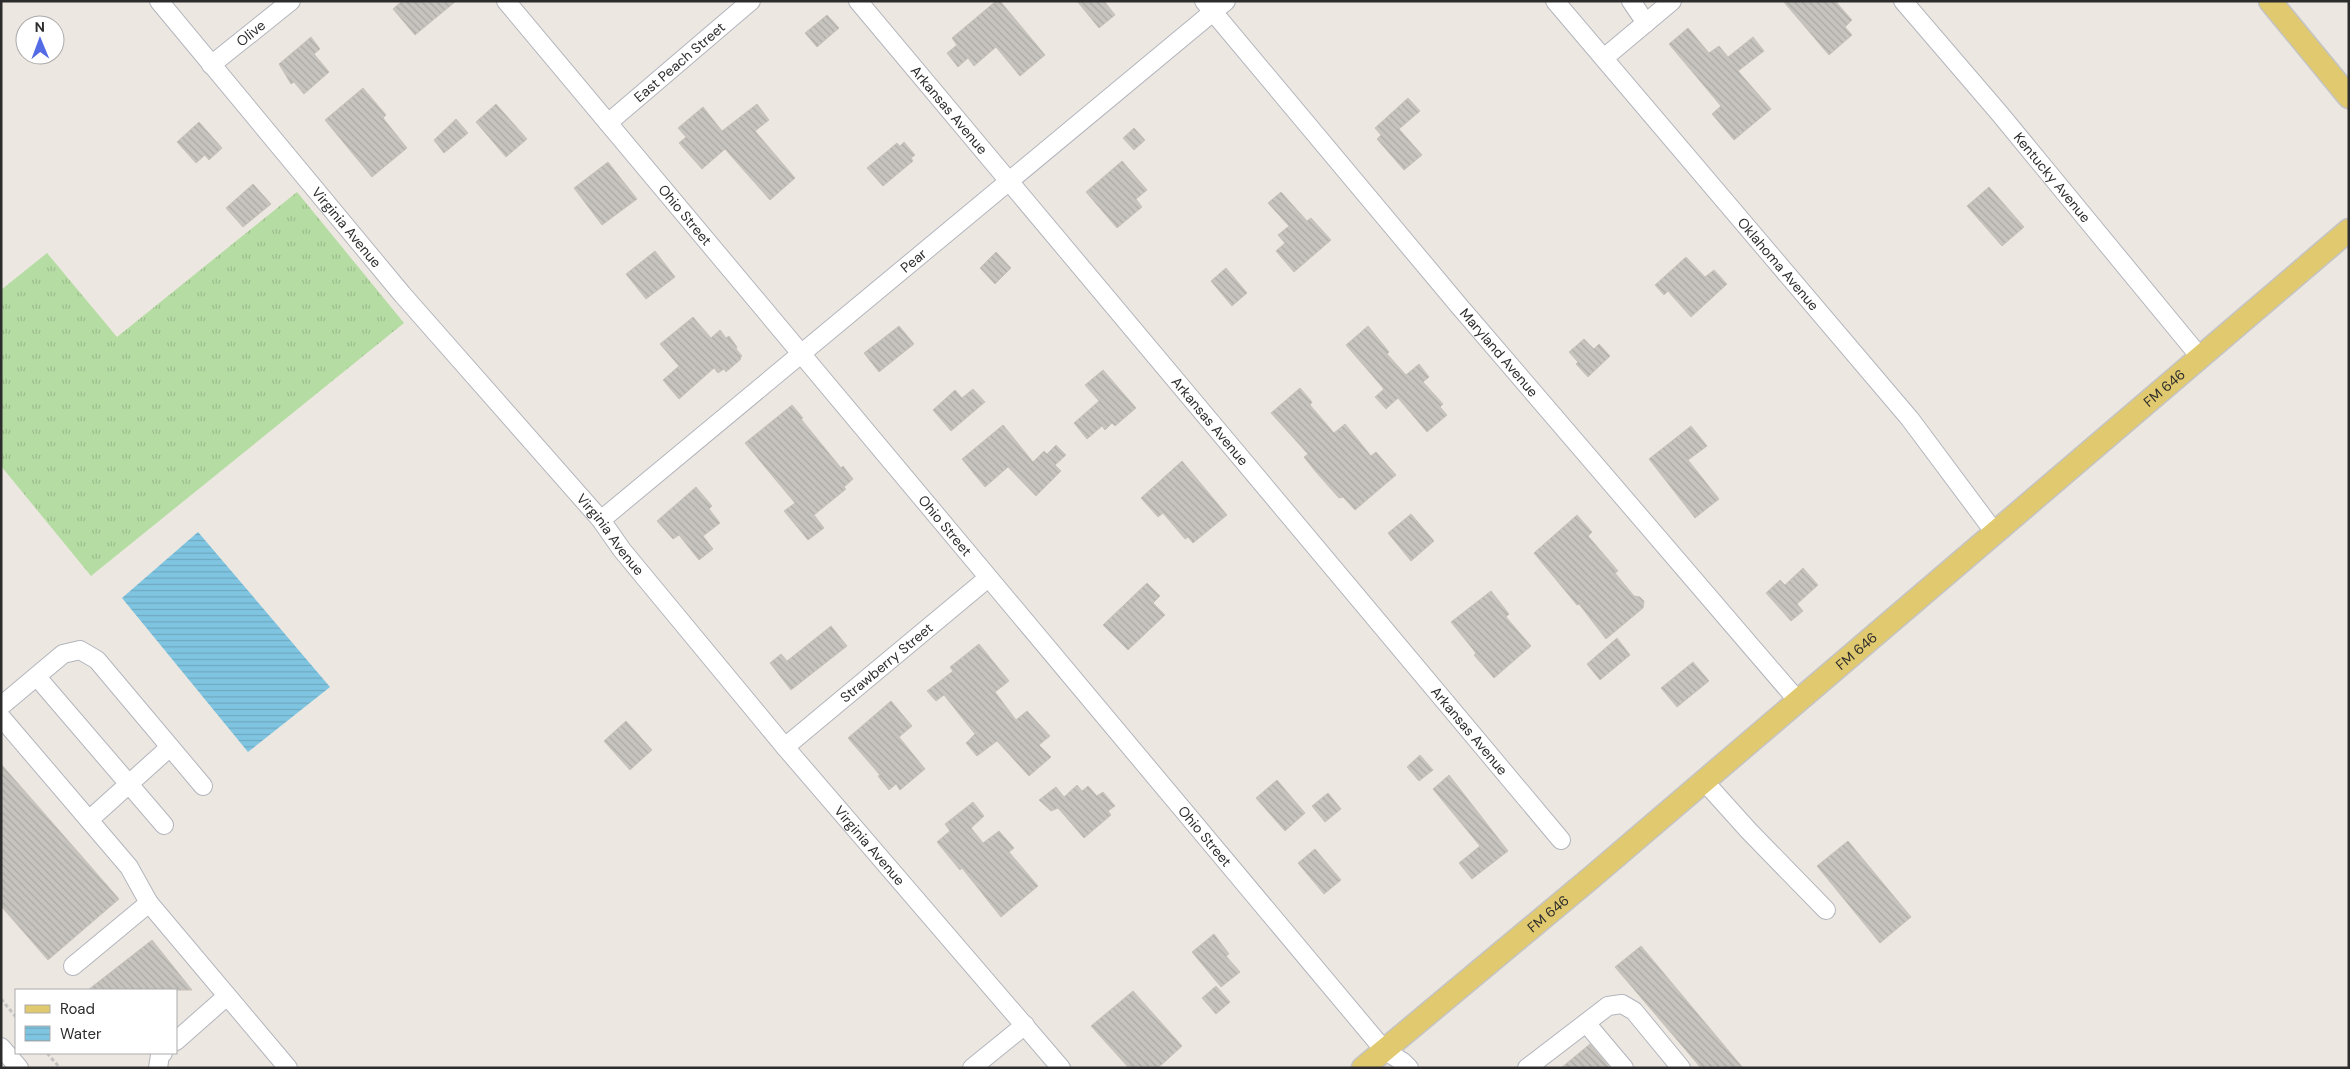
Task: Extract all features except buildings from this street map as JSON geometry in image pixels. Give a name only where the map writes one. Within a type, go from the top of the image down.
[{"type":"main road","points":[[2270,1],[2349,97]]},
{"type":"main road","name":"FM 646","points":[[1362,1068],[1704,781],[2349,230]]},
{"type":"street","name":"Virginia Avenue","points":[[158,1],[402,294],[601,520],[622,550],[785,747],[1061,1068]]},
{"type":"street","name":"Olive","points":[[211,65],[291,1]]},
{"type":"street","name":"Ohio Street","points":[[506,1],[1384,1050],[1409,1068]]},
{"type":"street","name":"East Peach Street","points":[[608,123],[751,1]]},
{"type":"street","name":"Arkansas Avenue","points":[[858,1],[1008,183],[1561,840]]},
{"type":"street","name":"Oklahoma Avenue","points":[[1555,1],[1910,419],[1995,533]]},
{"type":"street","points":[[1630,1],[1646,23]]},
{"type":"street","points":[[1604,58],[1672,1]]},
{"type":"street","name":"Kentucky Avenue","points":[[1903,1],[2000,114],[2200,357]]},
{"type":"street","name":"Pear","points":[[601,520],[1008,183],[1214,5]]},
{"type":"street","name":"Maryland Avenue","points":[[1214,5],[1460,307],[1798,701]]},
{"type":"street","name":"Strawberry Street","points":[[785,747],[988,578]]},
{"type":"street","points":[[1,706],[63,654],[80,650],[97,660],[202,786]]},
{"type":"street","points":[[37,676],[164,825]]},
{"type":"street","points":[[1,717],[129,867],[149,903],[288,1068]]},
{"type":"street","points":[[89,820],[170,747]]},
{"type":"street","points":[[1704,781],[1749,831],[1826,910]]},
{"type":"street","points":[[73,966],[149,903]]},
{"type":"street","points":[[178,1039],[227,996]]},
{"type":"street","points":[[1527,1068],[1608,1006],[1622,1004],[1634,1011],[1681,1068]]},
{"type":"street","points":[[1586,1023],[1624,1068]]},
{"type":"street","points":[[972,1068],[1025,1025]]},
{"type":"street","points":[[1,1047],[19,1068]]},
{"type":"street","points":[[158,1068],[162,1054]]},
{"type":"path","points":[[1,999],[15,1016]]},
{"type":"path","points":[[48,1054],[60,1068]]},
{"type":"green space","points":[[297,192],[404,323],[91,576],[1,466],[1,290],[47,253],[117,337]]},
{"type":"water","points":[[198,532],[330,687],[248,752],[122,598]]}]
